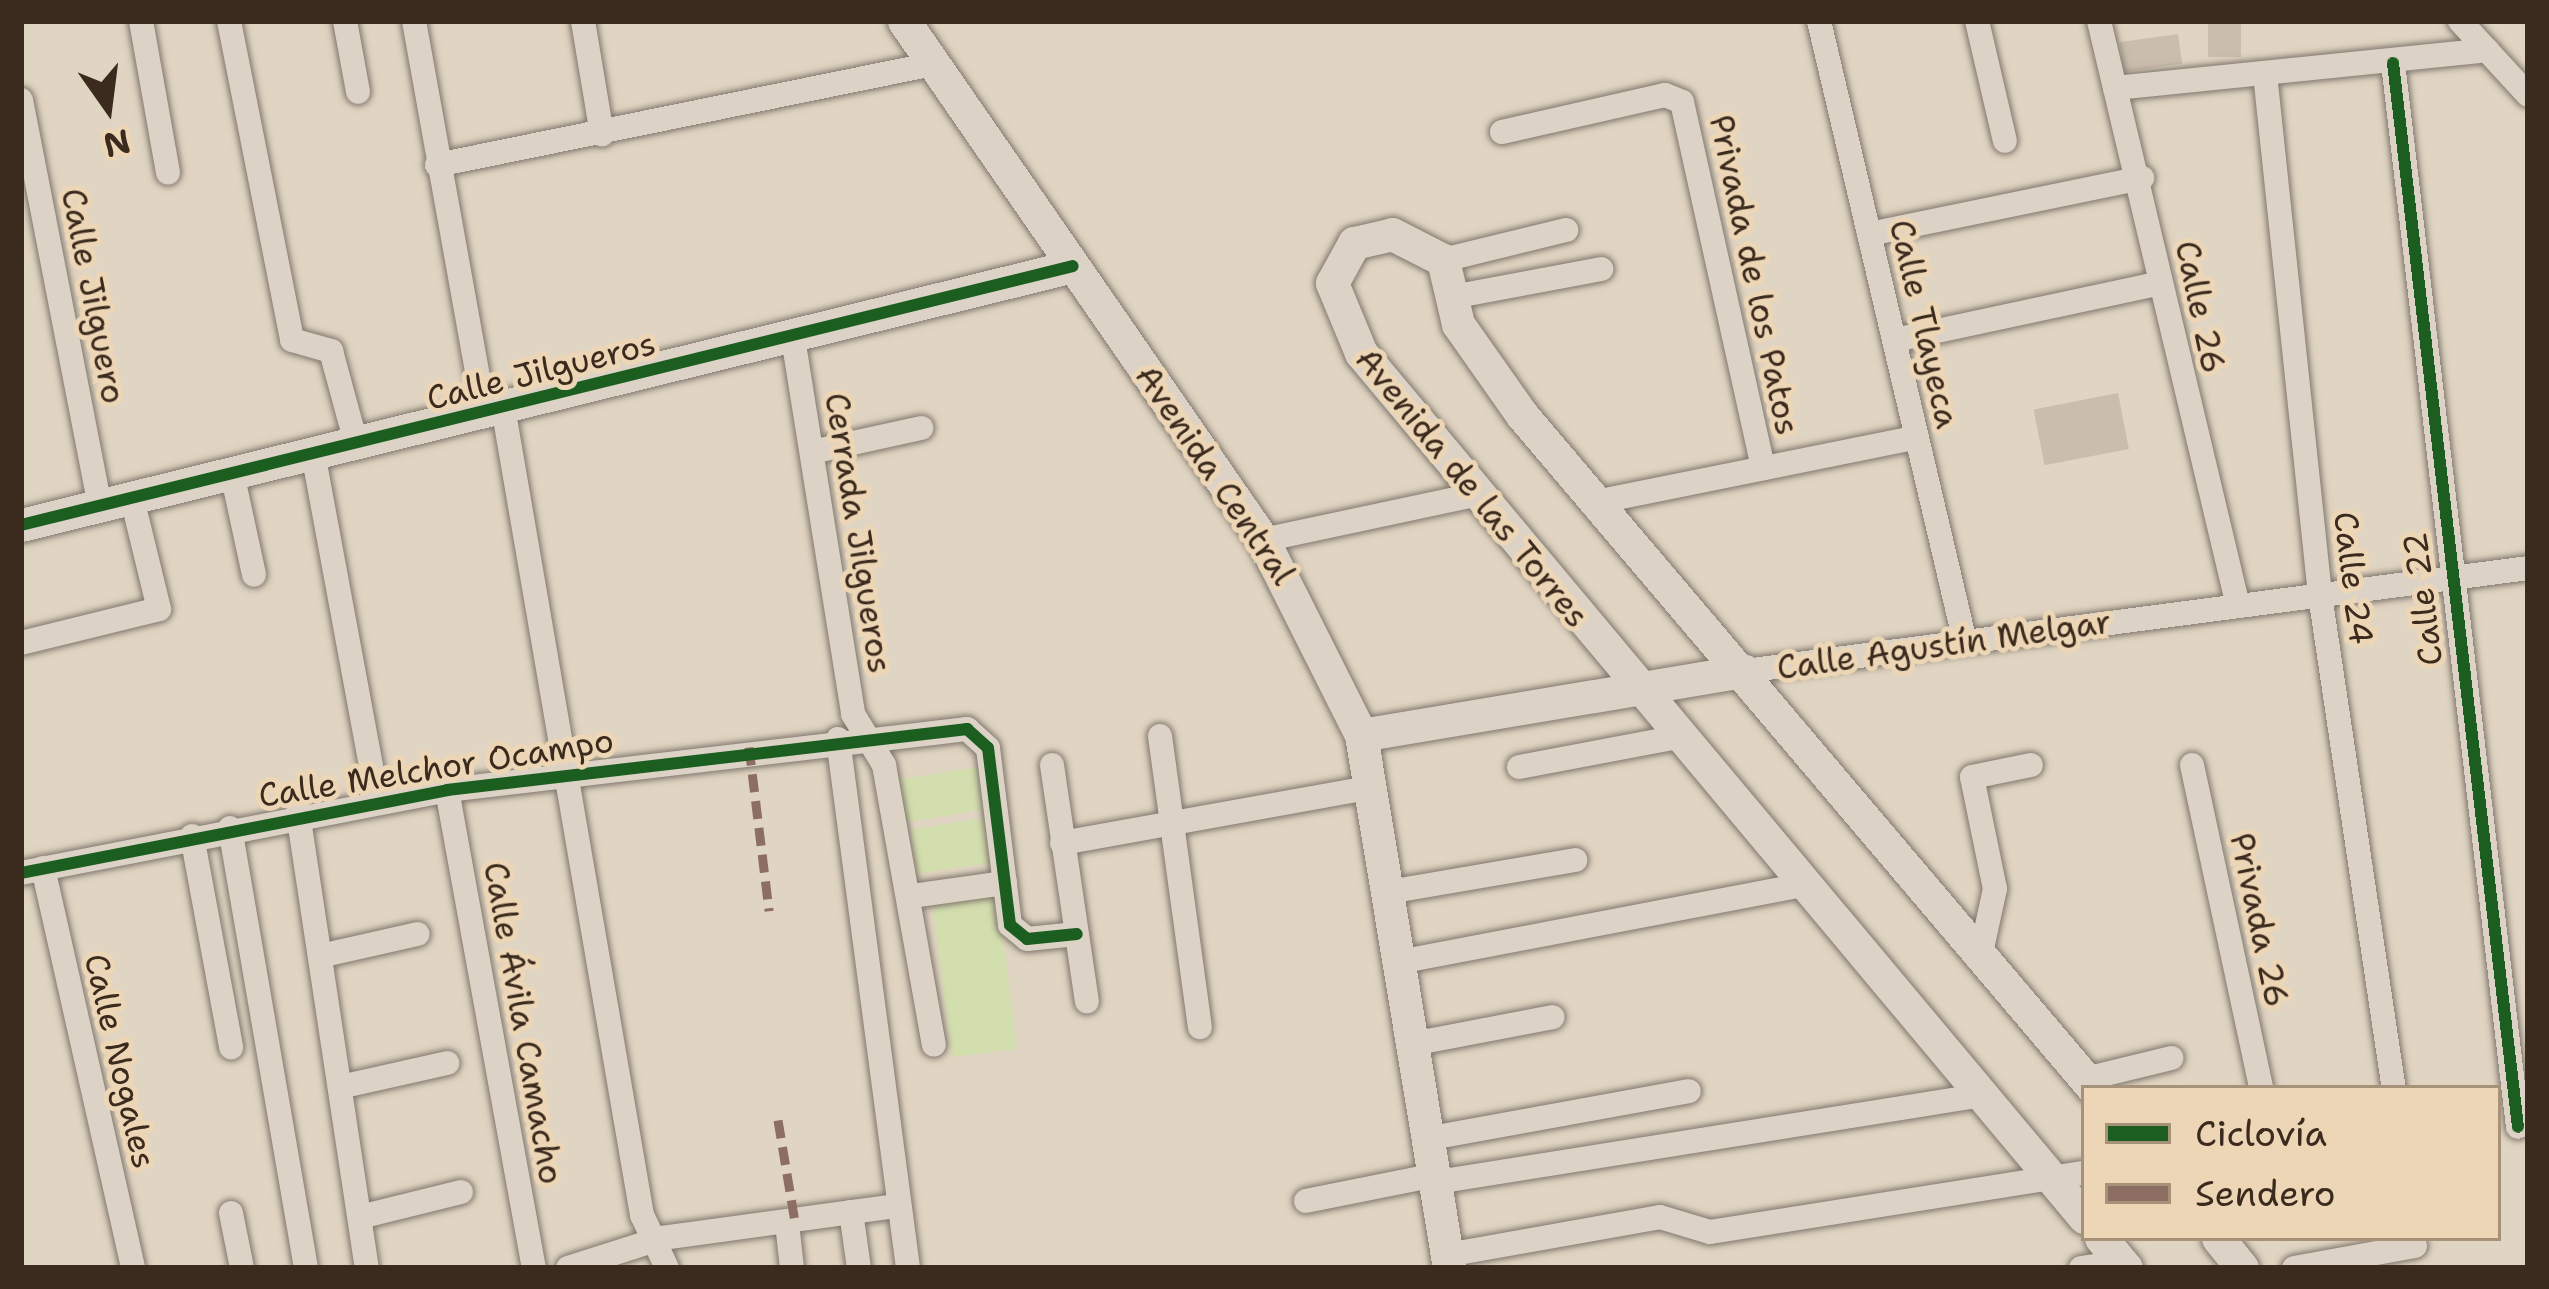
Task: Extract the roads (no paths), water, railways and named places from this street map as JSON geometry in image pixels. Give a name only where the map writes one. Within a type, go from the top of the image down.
[{"type":"main road","name":"Avenida Central","points":[[904,21],[1263,540],[1361,736],[1394,891],[1448,1261]]},
{"type":"main road","name":"Avenida de las Torres","points":[[1443,260],[1392,234],[1368,238],[1336,262],[1332,284],[1361,353],[1635,689],[1983,1095],[2067,1175],[2081,1210]]},
{"type":"main road","points":[[1443,260],[1470,345],[2089,1083]]},
{"type":"main road","name":"Calle Jilgueros","points":[[21,525],[1073,266]]},
{"type":"main road","name":"Calle Agustín Melgar","points":[[1361,736],[1745,671]]},
{"type":"main road","points":[[2220,1241],[2242,1268]]},
{"type":"street","points":[[141,21],[168,173]]},
{"type":"street","points":[[229,21],[292,340],[332,351],[356,443]]},
{"type":"street","points":[[345,21],[358,92]]},
{"type":"street","points":[[414,21],[437,165],[571,774],[642,1215],[662,1238],[667,1268]]},
{"type":"street","points":[[583,21],[602,134]]},
{"type":"street","name":"Calle Tlayeca","points":[[1819,21],[1965,642]]},
{"type":"street","points":[[1977,21],[2005,141]]},
{"type":"street","name":"Calle 26","points":[[2099,21],[2142,178],[2160,283],[2238,606]]},
{"type":"street","points":[[2460,21],[2528,95]]},
{"type":"street","points":[[2115,88],[2487,50]]},
{"type":"street","name":"Calle 22","points":[[2393,63],[2446,579],[2515,1127]]},
{"type":"street","points":[[437,165],[933,64]]},
{"type":"street","name":"Calle 24","points":[[2265,74],[2320,596],[2394,1085]]},
{"type":"street","name":"Privada de los Patos","points":[[1502,132],[1678,97],[1763,468]]},
{"type":"street","name":"Calle Jilguero","points":[[21,100],[116,502],[159,609],[21,643]]},
{"type":"street","points":[[1869,234],[2142,178]]},
{"type":"street","points":[[1443,260],[1566,230]]},
{"type":"street","points":[[1452,297],[1601,269]]},
{"type":"street","points":[[1895,340],[2160,283]]},
{"type":"street","name":"Cerrada Jilgueros","points":[[793,338],[850,738]]},
{"type":"street","points":[[812,452],[921,428]]},
{"type":"street","points":[[1601,501],[1916,437]]},
{"type":"street","points":[[313,454],[378,803]]},
{"type":"street","points":[[232,473],[254,575]]},
{"type":"street","points":[[1263,540],[1474,495]]},
{"type":"street","name":"Calle Agustín Melgar","points":[[1745,671],[2528,568]]},
{"type":"street","name":"Calle Melchor Ocampo","points":[[32,870],[298,813],[447,790],[850,738],[978,734],[1005,883]]},
{"type":"street","points":[[1160,736],[1200,1027]]},
{"type":"street","points":[[1519,767],[1678,737]]},
{"type":"street","points":[[850,738],[884,764],[912,896],[934,1045]]},
{"type":"street","points":[[850,738],[897,1206],[908,1268]]},
{"type":"street","points":[[1052,765],[1087,1001]]},
{"type":"street","points":[[1981,953],[1995,889],[1972,777],[2031,765]]},
{"type":"street","name":"Privada 26","points":[[2192,765],[2260,1085]]},
{"type":"street","points":[[1062,843],[1374,787]]},
{"type":"street","name":"Calle Ávila Camacho","points":[[447,790],[534,1268]]},
{"type":"street","points":[[298,813],[367,1268]]},
{"type":"street","points":[[230,828],[306,1268]]},
{"type":"street","points":[[192,836],[231,1047]]},
{"type":"street","points":[[1394,891],[1575,860]]},
{"type":"street","name":"Calle Nogales","points":[[32,870],[133,1268]]},
{"type":"street","points":[[912,896],[1005,883],[1017,937],[1077,934]]},
{"type":"street","points":[[1405,961],[1806,884]]},
{"type":"street","points":[[320,956],[418,934]]},
{"type":"street","points":[[1417,1043],[1553,1017]]},
{"type":"street","points":[[2089,1083],[2171,1058]]},
{"type":"street","points":[[340,1087],[447,1063]]},
{"type":"street","points":[[1431,1138],[1690,1091]]},
{"type":"street","points":[[1306,1201],[1983,1095]]},
{"type":"street","points":[[1448,1261],[1660,1217],[1710,1232],[2067,1175]]},
{"type":"street","points":[[359,1217],[461,1192]]},
{"type":"street","points":[[568,1268],[662,1238],[897,1206]]},
{"type":"street","points":[[851,1212],[859,1268]]},
{"type":"street","points":[[231,1213],[242,1268]]},
{"type":"street","points":[[787,1223],[792,1268]]},
{"type":"street","points":[[2294,1268],[2416,1251]]},
{"type":"street","points":[[2081,1268],[2116,1256]]}]
